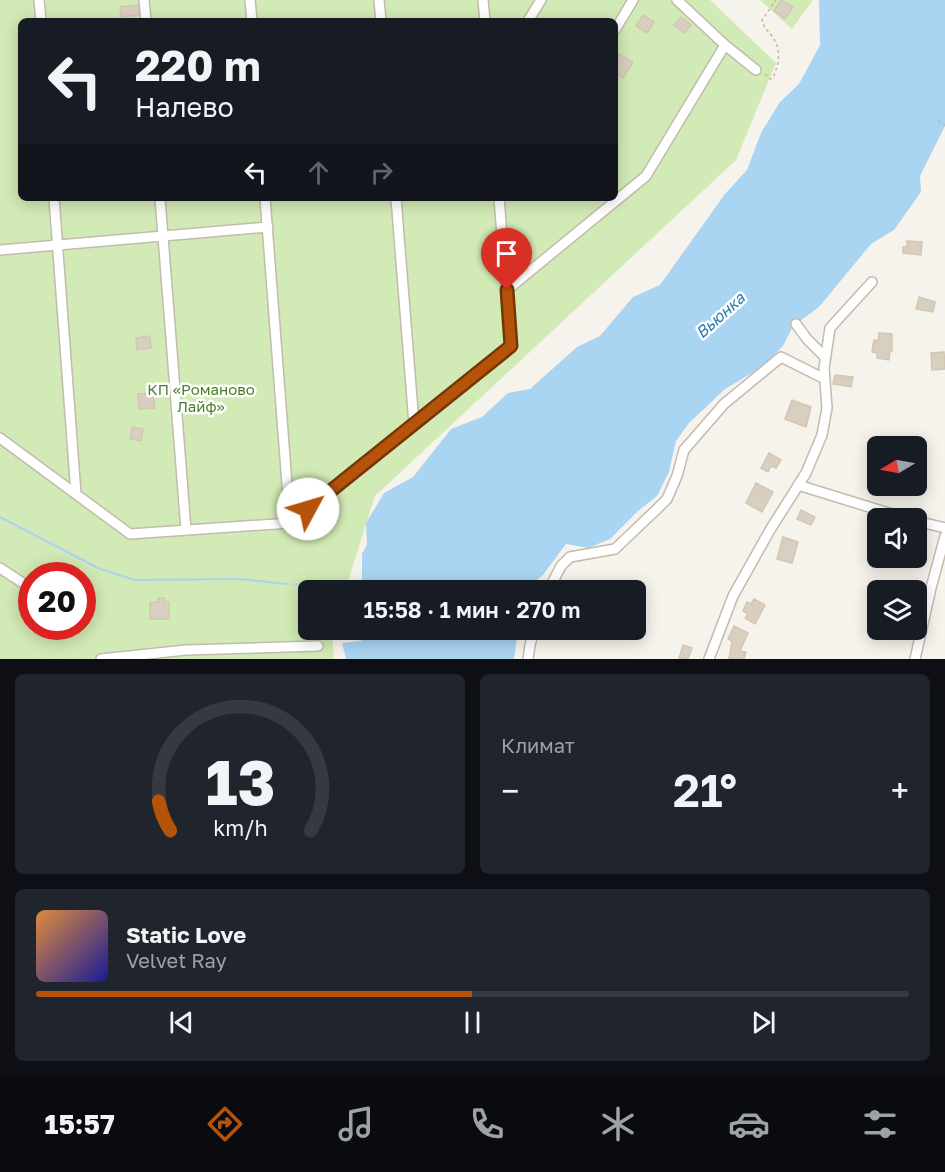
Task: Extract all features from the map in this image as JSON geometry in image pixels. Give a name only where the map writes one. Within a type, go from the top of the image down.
[{"type":"street","points":[[39,0],[41,18]]},
{"type":"street","points":[[144,0],[146,18]]},
{"type":"street","points":[[250,0],[252,18]]},
{"type":"street","points":[[380,0],[381,18]]},
{"type":"street","points":[[483,0],[484,18]]},
{"type":"street","points":[[530,18],[541,0]]},
{"type":"street","points":[[618,25],[633,0]]},
{"type":"street","points":[[677,0],[725,45],[756,70]]},
{"type":"street","points":[[618,198],[645,176],[725,45]]},
{"type":"street","points":[[54,201],[76,494]]},
{"type":"street","points":[[160,201],[186,530]]},
{"type":"street","points":[[265,201],[290,523]]},
{"type":"street","points":[[396,201],[414,424]]},
{"type":"street","points":[[0,438],[130,534],[290,523],[511,346],[499,201]]},
{"type":"street","points":[[507,290],[615,201]]},
{"type":"street","points":[[0,250],[268,226]]},
{"type":"street","points":[[709,659],[733,596],[811,463],[825,426],[827,408],[825,357],[828,333],[833,323],[872,282]]},
{"type":"street","points":[[796,324],[825,357]]},
{"type":"street","points":[[554,580],[561,566],[570,557],[615,549],[657,509],[667,499],[677,476],[684,450],[724,404],[781,357],[825,379]]},
{"type":"street","points":[[798,485],[872,508]]},
{"type":"street","points":[[927,524],[945,528]]},
{"type":"street","points":[[915,659],[945,536]]},
{"type":"street","points":[[0,568],[18,580]]},
{"type":"street","points":[[528,659],[532,640]]},
{"type":"street","points":[[101,659],[318,646]]},
{"type":"path","points":[[756,70],[772,79],[779,60],[779,51],[764,28],[762,20],[776,0]]},
{"type":"path","points":[[938,121],[945,124]]},
{"type":"green space","name":"КП «Романово Лайф»","points":[[0,0],[710,0],[776,63],[736,160],[375,496],[349,580],[298,580],[298,640],[333,640],[334,659],[0,659]]},
{"type":"green space","points":[[760,0],[813,0],[792,29]]},
{"type":"water","name":"Вьюнка","points":[[819,0],[945,0],[945,126],[920,176],[921,192],[894,230],[871,244],[819,307],[793,326],[783,346],[762,367],[725,389],[689,423],[676,441],[669,472],[657,496],[610,539],[588,548],[566,544],[537,580],[362,580],[362,554],[367,544],[366,523],[384,493],[413,477],[451,429],[482,417],[508,393],[530,389],[577,347],[600,336],[633,297],[660,285],[725,194],[747,170],[761,133],[780,102],[799,84],[820,45]]},
{"type":"water","points":[[517,640],[514,659],[346,659],[342,643]]},
{"type":"building","points":[[781,0],[793,7],[785,19],[774,11]]},
{"type":"building","points":[[138,5],[139,15],[121,17],[120,7]]},
{"type":"building","points":[[643,15],[654,22],[647,33],[636,26]]},
{"type":"building","points":[[681,17],[691,25],[684,33],[674,25]]},
{"type":"building","points":[[618,54],[633,62],[623,78],[618,75]]},
{"type":"building","points":[[907,241],[922,242],[921,255],[903,253],[903,247],[907,247]]},
{"type":"building","points":[[919,297],[935,302],[933,312],[916,309]]},
{"type":"building","points":[[879,333],[892,334],[892,351],[890,351],[889,360],[877,358],[877,353],[872,352],[874,340],[878,341]]},
{"type":"building","points":[[150,336],[151,348],[137,350],[136,338]]},
{"type":"building","points":[[944,352],[945,369],[932,370],[931,353]]},
{"type":"building","points":[[835,375],[853,377],[851,387],[833,384]]},
{"type":"building","points":[[153,393],[155,408],[139,409],[138,394]]},
{"type":"building","points":[[792,400],[811,407],[806,427],[785,419]]},
{"type":"building","points":[[132,427],[143,429],[141,441],[130,439]]},
{"type":"building","points":[[769,453],[781,460],[776,468],[771,466],[768,472],[761,468]]},
{"type":"building","points":[[756,483],[773,492],[762,512],[746,503]]},
{"type":"building","points":[[801,510],[815,517],[811,525],[797,519]]},
{"type":"building","points":[[783,537],[798,542],[792,563],[777,559]]},
{"type":"building","points":[[158,598],[164,598],[165,602],[169,602],[169,619],[150,619],[150,602],[158,602]]},
{"type":"building","points":[[754,599],[765,605],[755,624],[745,618],[748,614],[743,611],[747,602],[751,604]]},
{"type":"building","points":[[734,626],[748,633],[740,651],[746,652],[744,659],[729,659],[732,641],[728,639]]},
{"type":"building","points":[[683,645],[692,648],[688,659],[679,658]]},
{"type":"waterway","points":[[0,517],[100,569],[135,580],[240,579],[287,584]]},
{"type":"route","points":[[308,509],[511,346],[507,290]]}]
